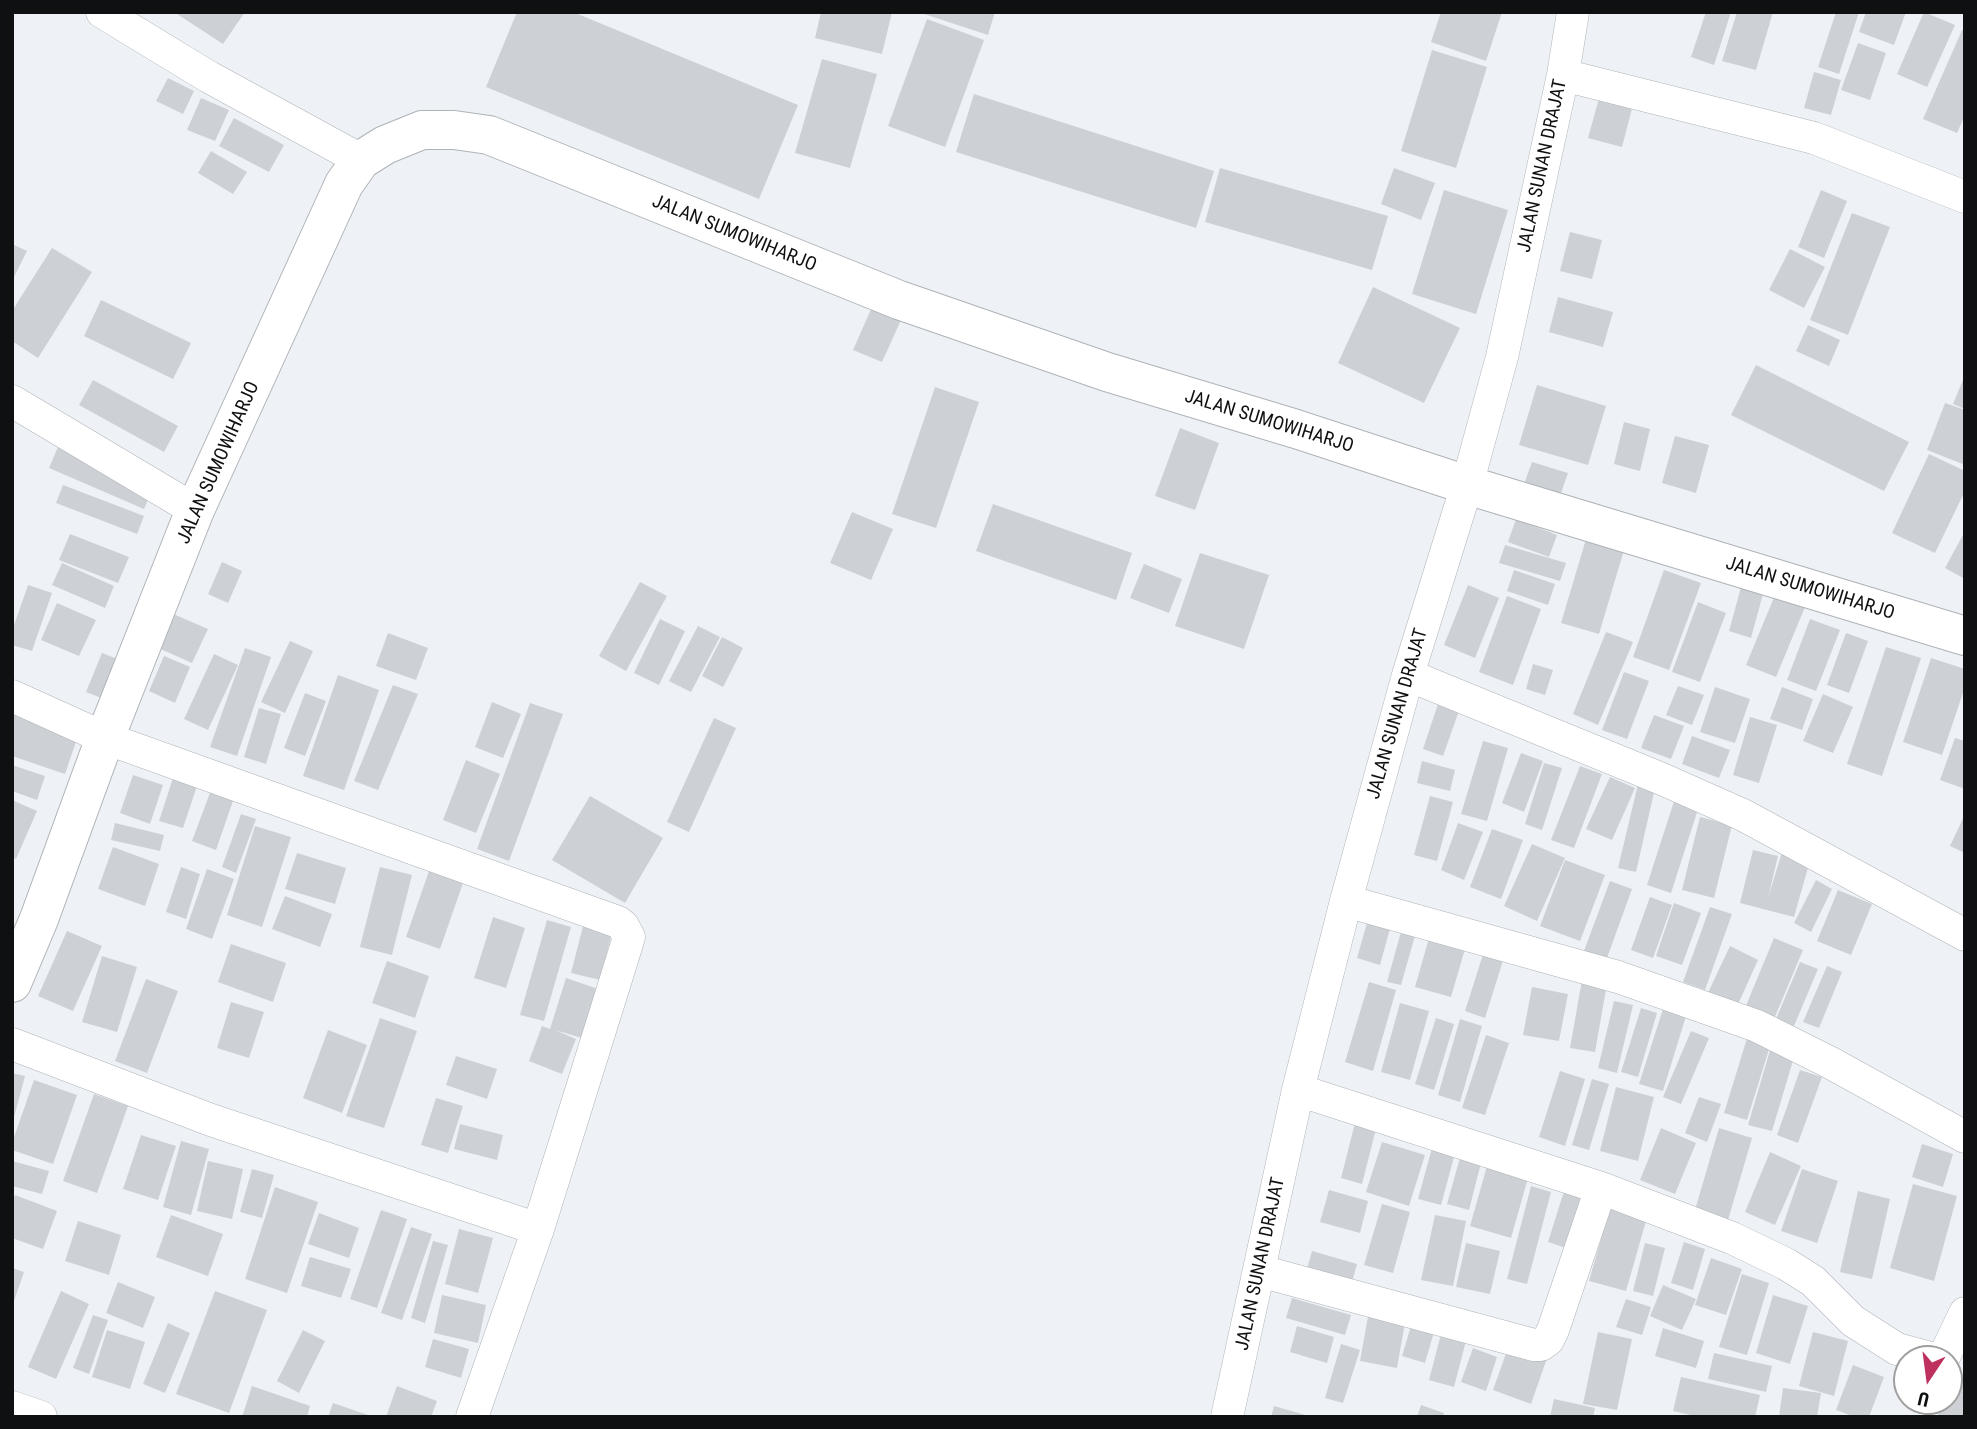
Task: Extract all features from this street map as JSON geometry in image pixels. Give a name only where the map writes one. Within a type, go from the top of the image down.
[{"type":"street","points":[[102,12],[209,77],[361,160]]},
{"type":"street","name":"JALAN SUNAN DRAJAT","points":[[1227,1417],[1298,1090],[1346,901],[1408,675],[1467,485],[1502,357],[1563,75],[1573,12]]},
{"type":"street","points":[[1563,75],[1814,138],[1965,197]]},
{"type":"street","name":"JALAN SUMOWIHARJO","points":[[12,983],[39,919],[104,738],[195,510],[344,184],[361,160],[385,145],[422,130],[454,130],[489,135],[899,300],[1107,372],[1296,429],[1467,485],[1965,636]]},
{"type":"street","points":[[12,401],[195,510]]},
{"type":"street","points":[[1408,675],[1743,815],[1965,935]]},
{"type":"street","points":[[12,696],[104,738],[623,926],[629,937],[626,947],[538,1230],[472,1417]]},
{"type":"street","points":[[1346,901],[1618,976],[1757,1026],[1829,1062],[1965,1137]]},
{"type":"street","points":[[12,1044],[211,1120],[538,1230]]},
{"type":"street","points":[[1298,1090],[1601,1188],[1732,1238],[1786,1264],[1813,1281],[1853,1321],[1893,1346]]},
{"type":"street","points":[[1260,1271],[1539,1346],[1545,1343],[1553,1330],[1601,1188]]},
{"type":"street","points":[[1950,1345],[1965,1313]]},
{"type":"street","points":[[12,1407],[41,1417]]},
{"type":"building","points":[[174,12],[245,12],[223,44]]},
{"type":"building","points":[[517,12],[573,12],[798,105],[759,199],[486,87]]},
{"type":"building","points":[[821,12],[892,12],[882,54],[815,38]]},
{"type":"building","points":[[918,12],[995,12],[988,35]]},
{"type":"building","points":[[1441,12],[1502,12],[1486,61],[1431,42]]},
{"type":"building","points":[[1706,12],[1731,12],[1714,65],[1691,57]]},
{"type":"building","points":[[1737,12],[1773,12],[1756,70],[1722,61]]},
{"type":"building","points":[[1836,12],[1859,12],[1839,74],[1818,67]]},
{"type":"building","points":[[1866,12],[1906,12],[1894,45],[1859,32]]},
{"type":"building","points":[[1924,12],[1955,25],[1927,87],[1897,74]]},
{"type":"building","points":[[927,19],[984,40],[945,147],[888,126]]},
{"type":"building","points":[[1962,30],[1965,31],[1965,115],[1957,133],[1923,119]]},
{"type":"building","points":[[1858,43],[1886,53],[1870,100],[1841,90]]},
{"type":"building","points":[[1432,50],[1487,67],[1456,168],[1401,151]]},
{"type":"building","points":[[822,59],[877,74],[850,168],[795,153]]},
{"type":"building","points":[[1814,72],[1841,80],[1831,115],[1804,108]]},
{"type":"building","points":[[168,78],[194,91],[183,114],[156,101]]},
{"type":"building","points":[[1601,91],[1634,101],[1622,147],[1588,138]]},
{"type":"building","points":[[974,94],[1214,171],[1196,228],[956,152]]},
{"type":"building","points":[[201,98],[229,110],[215,141],[187,130]]},
{"type":"building","points":[[234,118],[284,145],[269,172],[219,146]]},
{"type":"building","points":[[211,151],[247,172],[233,194],[198,173]]},
{"type":"building","points":[[1220,168],[1388,216],[1372,270],[1205,222]]},
{"type":"building","points":[[1394,168],[1435,183],[1421,220],[1381,204]]},
{"type":"building","points":[[1444,190],[1508,210],[1476,314],[1412,294]]},
{"type":"building","points":[[1821,190],[1847,201],[1824,258],[1798,247]]},
{"type":"building","points":[[1852,213],[1890,227],[1848,335],[1810,320]]},
{"type":"building","points":[[1570,232],[1602,240],[1592,279],[1560,271]]},
{"type":"building","points":[[12,244],[27,251],[12,281]]},
{"type":"building","points":[[52,248],[92,272],[38,358],[12,341],[12,311]]},
{"type":"building","points":[[1790,249],[1825,267],[1804,308],[1769,290]]},
{"type":"building","points":[[1373,287],[1460,328],[1424,403],[1338,363]]},
{"type":"building","points":[[1558,297],[1613,312],[1603,347],[1549,332]]},
{"type":"building","points":[[101,300],[191,343],[173,379],[84,336]]},
{"type":"building","points":[[872,307],[901,320],[882,362],[853,350]]},
{"type":"building","points":[[1808,325],[1840,340],[1829,366],[1796,351]]},
{"type":"building","points":[[1756,365],[1909,442],[1884,491],[1731,415]]},
{"type":"building","points":[[1965,375],[1965,409],[1953,404]]},
{"type":"building","points":[[93,380],[178,426],[164,452],[79,405]]},
{"type":"building","points":[[1537,385],[1606,406],[1588,465],[1519,445]]},
{"type":"building","points":[[935,387],[979,402],[936,528],[892,514]]},
{"type":"building","points":[[1945,403],[1965,410],[1965,465],[1927,450]]},
{"type":"building","points":[[1624,422],[1650,429],[1640,471],[1614,464]]},
{"type":"building","points":[[1180,428],[1219,443],[1195,510],[1155,496]]},
{"type":"building","points":[[1675,436],[1709,445],[1696,493],[1662,483]]},
{"type":"building","points":[[58,447],[153,488],[144,509],[49,468]]},
{"type":"building","points":[[1929,454],[1965,471],[1965,491],[1935,553],[1892,533]]},
{"type":"building","points":[[1532,462],[1568,473],[1560,496],[1524,484]]},
{"type":"building","points":[[63,485],[144,516],[137,534],[56,503]]},
{"type":"building","points":[[993,504],[1132,553],[1116,600],[976,551]]},
{"type":"building","points":[[852,512],[893,529],[871,580],[830,563]]},
{"type":"building","points":[[1516,519],[1557,535],[1549,557],[1508,542]]},
{"type":"building","points":[[1965,531],[1965,579],[1945,568]]},
{"type":"building","points":[[70,534],[129,557],[118,583],[59,560]]},
{"type":"building","points":[[1586,539],[1624,550],[1599,634],[1561,623]]},
{"type":"building","points":[[1505,545],[1566,563],[1560,581],[1499,563]]},
{"type":"building","points":[[1200,553],[1269,575],[1244,649],[1175,626]]},
{"type":"building","points":[[222,562],[242,571],[228,603],[208,594]]},
{"type":"building","points":[[62,563],[114,586],[105,608],[52,585]]},
{"type":"building","points":[[1144,564],[1182,579],[1169,613],[1130,598]]},
{"type":"building","points":[[1514,570],[1555,584],[1548,605],[1507,591]]},
{"type":"building","points":[[1664,570],[1701,583],[1669,670],[1633,657]]},
{"type":"building","points":[[640,582],[667,596],[626,671],[599,656]]},
{"type":"building","points":[[28,585],[52,593],[32,651],[12,645],[12,631]]},
{"type":"building","points":[[1468,585],[1499,598],[1475,658],[1444,645]]},
{"type":"building","points":[[1741,587],[1763,594],[1751,638],[1729,631]]},
{"type":"building","points":[[1775,595],[1805,607],[1776,677],[1746,665]]},
{"type":"building","points":[[1507,596],[1541,609],[1513,685],[1479,672]]},
{"type":"building","points":[[1698,602],[1726,613],[1700,682],[1672,672]]},
{"type":"building","points":[[57,603],[96,620],[79,656],[41,640]]},
{"type":"building","points":[[171,613],[208,629],[192,663],[156,647]]},
{"type":"building","points":[[660,619],[685,631],[659,685],[634,673]]},
{"type":"building","points":[[1810,619],[1840,630],[1816,691],[1787,680]]},
{"type":"building","points":[[698,626],[720,637],[691,692],[669,681]]},
{"type":"building","points":[[1606,632],[1633,642],[1598,725],[1573,714]]},
{"type":"building","points":[[388,633],[428,648],[416,680],[376,666]]},
{"type":"building","points":[[1846,633],[1868,641],[1849,693],[1827,685]]},
{"type":"building","points":[[722,637],[743,648],[723,687],[702,676]]},
{"type":"building","points":[[290,641],[313,651],[285,713],[261,702]]},
{"type":"building","points":[[1886,647],[1921,658],[1882,776],[1847,764]]},
{"type":"building","points":[[245,648],[271,657],[237,756],[210,747]]},
{"type":"building","points":[[102,653],[120,660],[104,699],[86,692]]},
{"type":"building","points":[[214,654],[238,665],[208,730],[184,719]]},
{"type":"building","points":[[164,656],[190,667],[175,703],[149,691]]},
{"type":"building","points":[[1931,658],[1965,669],[1965,687],[1942,755],[1903,742]]},
{"type":"building","points":[[1533,664],[1553,670],[1545,695],[1526,689]]},
{"type":"building","points":[[1624,672],[1649,681],[1627,739],[1602,730]]},
{"type":"building","points":[[338,675],[379,690],[344,790],[303,776]]},
{"type":"building","points":[[393,685],[418,694],[378,790],[354,781]]},
{"type":"building","points":[[1678,686],[1704,695],[1692,725],[1666,715]]},
{"type":"building","points":[[1715,687],[1750,699],[1735,743],[1700,732]]},
{"type":"building","points":[[1782,687],[1813,699],[1802,730],[1770,719]]},
{"type":"building","points":[[305,693],[326,701],[305,756],[284,748]]},
{"type":"building","points":[[1823,694],[1853,707],[1833,753],[1803,741]]},
{"type":"building","points":[[1439,701],[1460,708],[1443,756],[1423,749]]},
{"type":"building","points":[[492,702],[521,714],[503,758],[475,747]]},
{"type":"building","points":[[530,703],[563,714],[509,861],[477,849]]},
{"type":"building","points":[[259,708],[281,714],[266,764],[244,757]]},
{"type":"building","points":[[12,709],[79,733],[65,774],[12,756]]},
{"type":"building","points":[[1654,715],[1684,726],[1671,759],[1641,748]]},
{"type":"building","points":[[1750,717],[1777,725],[1759,783],[1733,775]]},
{"type":"building","points":[[714,718],[736,728],[689,832],[667,822]]},
{"type":"building","points":[[1692,736],[1730,750],[1719,778],[1682,764]]},
{"type":"building","points":[[1955,738],[1965,741],[1965,789],[1940,780]]},
{"type":"building","points":[[1483,741],[1508,748],[1487,821],[1461,814]]},
{"type":"building","points":[[1521,753],[1543,761],[1524,812],[1502,803]]},
{"type":"building","points":[[466,760],[500,774],[476,833],[443,820]]},
{"type":"building","points":[[1422,761],[1455,770],[1450,791],[1417,783]]},
{"type":"building","points":[[1544,763],[1562,768],[1542,830],[1525,824]]},
{"type":"building","points":[[12,765],[45,776],[37,800],[12,791]]},
{"type":"building","points":[[1580,766],[1602,774],[1574,848],[1551,840]]},
{"type":"building","points":[[133,775],[163,785],[150,824],[120,813]]},
{"type":"building","points":[[1610,777],[1635,788],[1612,840],[1586,829]]},
{"type":"building","points":[[173,778],[197,786],[183,828],[159,821]]},
{"type":"building","points":[[1638,784],[1655,788],[1636,872],[1618,868]]},
{"type":"building","points":[[211,790],[234,798],[216,850],[192,841]]},
{"type":"building","points":[[1676,795],[1700,803],[1671,893],[1647,885]]},
{"type":"building","points":[[590,796],[663,838],[625,903],[552,860]]},
{"type":"building","points":[[1430,796],[1453,802],[1437,861],[1414,855]]},
{"type":"building","points":[[12,800],[37,811],[16,859],[12,857]]},
{"type":"building","points":[[241,814],[256,819],[236,873],[222,867]]},
{"type":"building","points":[[1965,814],[1965,853],[1950,846]]},
{"type":"building","points":[[1700,817],[1732,825],[1714,898],[1682,890]]},
{"type":"building","points":[[115,823],[164,835],[160,851],[111,840]]},
{"type":"building","points":[[1458,823],[1483,832],[1464,880],[1441,870]]},
{"type":"building","points":[[255,826],[291,837],[262,927],[227,915]]},
{"type":"building","points":[[1492,829],[1523,840],[1501,899],[1470,887]]},
{"type":"building","points":[[1532,844],[1565,858],[1537,921],[1504,906]]},
{"type":"building","points":[[113,847],[159,864],[145,906],[98,889]]},
{"type":"building","points":[[1783,849],[1811,857],[1794,917],[1740,903],[1753,850],[1778,856],[1768,898]]},
{"type":"building","points":[[297,853],[346,868],[335,904],[285,889]]},
{"type":"building","points":[[1565,860],[1605,875],[1580,941],[1540,926]]},
{"type":"building","points":[[181,867],[200,874],[186,919],[166,912]]},
{"type":"building","points":[[380,867],[412,875],[392,955],[360,947]]},
{"type":"building","points":[[207,869],[234,879],[212,939],[186,929]]},
{"type":"building","points":[[429,871],[463,883],[440,949],[406,937]]},
{"type":"building","points":[[1816,880],[1832,889],[1811,932],[1794,923]]},
{"type":"building","points":[[1610,881],[1632,889],[1607,958],[1584,951]]},
{"type":"building","points":[[1838,890],[1872,904],[1851,955],[1817,941]]},
{"type":"building","points":[[285,896],[332,914],[320,947],[272,929]]},
{"type":"building","points":[[1650,897],[1672,905],[1653,958],[1631,950]]},
{"type":"building","points":[[1674,903],[1701,913],[1682,965],[1656,956]]},
{"type":"building","points":[[1710,907],[1732,914],[1705,990],[1683,982]]},
{"type":"building","points":[[493,917],[525,928],[506,988],[474,978]]},
{"type":"building","points":[[1368,919],[1391,925],[1380,965],[1357,958]]},
{"type":"building","points":[[547,920],[571,927],[544,1021],[520,1015]]},
{"type":"building","points":[[1404,921],[1418,925],[1401,985],[1387,982]]},
{"type":"building","points":[[584,922],[613,929],[600,980],[571,973]]},
{"type":"building","points":[[67,931],[102,946],[73,1011],[38,996]]},
{"type":"building","points":[[1431,931],[1467,942],[1451,997],[1415,987]]},
{"type":"building","points":[[1774,938],[1803,950],[1774,1019],[1745,1008]]},
{"type":"building","points":[[231,944],[286,963],[273,1002],[218,982]]},
{"type":"building","points":[[1486,945],[1506,951],[1485,1018],[1465,1011]]},
{"type":"building","points":[[1730,946],[1758,960],[1735,1011],[1706,997]]},
{"type":"building","points":[[102,956],[137,967],[117,1032],[82,1022]]},
{"type":"building","points":[[387,961],[429,976],[415,1018],[372,1003]]},
{"type":"building","points":[[1800,962],[1818,969],[1794,1026],[1776,1019]]},
{"type":"building","points":[[1827,966],[1842,972],[1819,1028],[1803,1022]]},
{"type":"building","points":[[566,978],[601,990],[585,1039],[555,1030],[576,1039],[562,1074],[529,1061],[542,1026],[550,1029]]},
{"type":"building","points":[[146,979],[178,991],[147,1073],[115,1061]]},
{"type":"building","points":[[1582,980],[1607,984],[1595,1052],[1570,1048]]},
{"type":"building","points":[[1369,982],[1396,990],[1373,1071],[1345,1062]]},
{"type":"building","points":[[1532,987],[1568,994],[1559,1041],[1523,1035]]},
{"type":"building","points":[[1614,1001],[1633,1005],[1617,1073],[1598,1068]]},
{"type":"building","points":[[231,1002],[264,1012],[249,1058],[217,1048]]},
{"type":"building","points":[[1400,1003],[1429,1011],[1410,1080],[1381,1072]]},
{"type":"building","points":[[1641,1008],[1657,1013],[1638,1077],[1621,1072]]},
{"type":"building","points":[[1663,1009],[1686,1016],[1663,1091],[1639,1084]]},
{"type":"building","points":[[380,1018],[417,1031],[384,1128],[346,1116]]},
{"type":"building","points":[[1436,1018],[1454,1024],[1434,1090],[1415,1084]]},
{"type":"building","points":[[1460,1019],[1482,1026],[1460,1102],[1438,1095]]},
{"type":"building","points":[[328,1030],[367,1045],[342,1113],[303,1098]]},
{"type":"building","points":[[1691,1031],[1709,1038],[1681,1104],[1663,1097]]},
{"type":"building","points":[[1486,1035],[1509,1043],[1485,1115],[1462,1108]]},
{"type":"building","points":[[1748,1035],[1771,1043],[1747,1120],[1724,1113]]},
{"type":"building","points":[[1771,1047],[1795,1054],[1772,1131],[1748,1125]]},
{"type":"building","points":[[456,1056],[497,1069],[487,1099],[446,1085]]},
{"type":"building","points":[[1800,1070],[1822,1077],[1798,1143],[1777,1135]]},
{"type":"building","points":[[1560,1071],[1585,1079],[1565,1146],[1539,1137]]},
{"type":"building","points":[[12,1073],[25,1076],[13,1121],[12,1121]]},
{"type":"building","points":[[1592,1079],[1609,1084],[1589,1150],[1572,1145]]},
{"type":"building","points":[[34,1080],[77,1095],[53,1164],[12,1150]]},
{"type":"building","points":[[1616,1087],[1654,1097],[1638,1161],[1600,1151]]},
{"type":"building","points":[[94,1094],[128,1106],[97,1193],[63,1181]]},
{"type":"building","points":[[1699,1097],[1721,1104],[1707,1142],[1685,1133]]},
{"type":"building","points":[[436,1098],[463,1106],[448,1153],[421,1145]]},
{"type":"building","points":[[1355,1123],[1376,1129],[1362,1184],[1341,1178]]},
{"type":"building","points":[[460,1124],[503,1135],[497,1160],[454,1149]]},
{"type":"building","points":[[1661,1128],[1696,1143],[1675,1194],[1640,1180]]},
{"type":"building","points":[[1719,1128],[1752,1138],[1728,1220],[1695,1210]]},
{"type":"building","points":[[141,1135],[176,1146],[158,1200],[123,1189]]},
{"type":"building","points":[[181,1141],[209,1149],[191,1215],[163,1207]]},
{"type":"building","points":[[1434,1141],[1457,1146],[1441,1205],[1418,1199]]},
{"type":"building","points":[[1382,1142],[1425,1155],[1409,1206],[1366,1192]]},
{"type":"building","points":[[1922,1144],[1953,1154],[1943,1187],[1912,1177]]},
{"type":"building","points":[[1770,1152],[1801,1166],[1775,1225],[1745,1212]]},
{"type":"building","points":[[1461,1154],[1482,1159],[1469,1210],[1447,1204]]},
{"type":"building","points":[[12,1161],[49,1171],[42,1194],[12,1186]]},
{"type":"building","points":[[208,1161],[243,1169],[232,1219],[197,1211]]},
{"type":"building","points":[[1487,1166],[1528,1178],[1511,1238],[1470,1226]]},
{"type":"building","points":[[252,1169],[274,1175],[262,1218],[240,1212]]},
{"type":"building","points":[[1802,1169],[1838,1181],[1817,1243],[1781,1231]]},
{"type":"building","points":[[1913,1184],[1957,1196],[1934,1281],[1890,1268]]},
{"type":"building","points":[[1531,1186],[1551,1192],[1527,1284],[1507,1279]]},
{"type":"building","points":[[275,1187],[318,1202],[287,1293],[245,1279]]},
{"type":"building","points":[[1565,1188],[1593,1196],[1575,1251],[1548,1242]]},
{"type":"building","points":[[1329,1190],[1368,1201],[1360,1233],[1320,1222]]},
{"type":"building","points":[[1858,1191],[1890,1199],[1872,1279],[1840,1272]]},
{"type":"building","points":[[15,1195],[57,1211],[43,1249],[12,1238],[12,1203]]},
{"type":"building","points":[[1382,1204],[1410,1212],[1393,1273],[1364,1265]]},
{"type":"building","points":[[1611,1204],[1648,1214],[1626,1291],[1589,1281]]},
{"type":"building","points":[[381,1210],[407,1219],[377,1308],[350,1299]]},
{"type":"building","points":[[319,1213],[359,1228],[349,1258],[308,1244]]},
{"type":"building","points":[[171,1215],[223,1234],[208,1276],[156,1257]]},
{"type":"building","points":[[1435,1215],[1466,1221],[1453,1286],[1421,1280]]},
{"type":"building","points":[[78,1221],[121,1235],[109,1275],[65,1261]]},
{"type":"building","points":[[411,1227],[432,1234],[402,1320],[381,1313]]},
{"type":"building","points":[[459,1229],[493,1238],[478,1293],[445,1284]]},
{"type":"building","points":[[433,1241],[448,1245],[425,1323],[411,1318]]},
{"type":"building","points":[[1684,1242],[1705,1249],[1693,1290],[1671,1283]]},
{"type":"building","points":[[1466,1243],[1500,1251],[1490,1294],[1456,1287]]},
{"type":"building","points":[[1645,1243],[1665,1248],[1653,1296],[1633,1291]]},
{"type":"building","points":[[1312,1251],[1357,1264],[1350,1289],[1305,1276]]},
{"type":"building","points":[[310,1257],[351,1269],[341,1298],[301,1286]]},
{"type":"building","points":[[1711,1258],[1742,1269],[1726,1315],[1695,1305]]},
{"type":"building","points":[[12,1268],[24,1272],[13,1304],[12,1304]]},
{"type":"building","points":[[1742,1274],[1769,1283],[1747,1355],[1719,1347]]},
{"type":"building","points":[[118,1282],[155,1297],[143,1328],[106,1313]]},
{"type":"building","points":[[1663,1285],[1696,1299],[1682,1330],[1650,1316]]},
{"type":"building","points":[[61,1291],[89,1304],[56,1379],[28,1367]]},
{"type":"building","points":[[215,1291],[267,1310],[229,1413],[176,1394]]},
{"type":"building","points":[[442,1295],[486,1305],[478,1343],[434,1333]]},
{"type":"building","points":[[1773,1295],[1808,1306],[1790,1364],[1756,1353]]},
{"type":"building","points":[[1292,1298],[1351,1315],[1345,1335],[1286,1318]]},
{"type":"building","points":[[1626,1299],[1651,1307],[1642,1335],[1616,1327]]},
{"type":"building","points":[[1369,1311],[1406,1317],[1397,1368],[1360,1361]]},
{"type":"building","points":[[93,1315],[108,1320],[89,1374],[73,1368]]},
{"type":"building","points":[[1413,1319],[1436,1325],[1425,1363],[1402,1356]]},
{"type":"building","points":[[168,1323],[190,1333],[165,1393],[143,1384]]},
{"type":"building","points":[[1297,1326],[1334,1337],[1327,1363],[1290,1352]]},
{"type":"building","points":[[1663,1328],[1704,1341],[1696,1368],[1655,1356]]},
{"type":"building","points":[[107,1330],[145,1342],[130,1389],[92,1377]]},
{"type":"building","points":[[303,1330],[325,1341],[299,1393],[277,1381]]},
{"type":"building","points":[[1598,1332],[1632,1339],[1617,1410],[1583,1404]]},
{"type":"building","points":[[1813,1332],[1848,1341],[1834,1396],[1799,1386]]},
{"type":"building","points":[[1441,1334],[1466,1341],[1454,1387],[1429,1380]]},
{"type":"building","points":[[433,1339],[469,1349],[461,1378],[425,1367]]},
{"type":"building","points":[[1341,1344],[1360,1350],[1343,1403],[1325,1398]]},
{"type":"building","points":[[1473,1348],[1497,1357],[1486,1391],[1461,1382]]},
{"type":"building","points":[[1508,1348],[1546,1361],[1531,1404],[1493,1390]]},
{"type":"building","points":[[1714,1353],[1772,1366],[1766,1392],[1708,1379]]},
{"type":"building","points":[[1853,1365],[1884,1377],[1869,1417],[1855,1417],[1836,1410]]},
{"type":"building","points":[[1965,1375],[1965,1417],[1938,1417],[1963,1415]]},
{"type":"building","points":[[1681,1377],[1760,1395],[1755,1417],[1699,1417],[1673,1411]]},
{"type":"building","points":[[252,1386],[310,1406],[307,1417],[242,1417]]},
{"type":"building","points":[[397,1386],[437,1401],[431,1417],[386,1417]]},
{"type":"building","points":[[1783,1388],[1821,1393],[1817,1417],[1779,1417]]},
{"type":"building","points":[[1554,1399],[1595,1408],[1593,1417],[1550,1417]]},
{"type":"building","points":[[333,1403],[371,1416],[371,1417],[328,1417]]},
{"type":"building","points":[[1421,1405],[1444,1413],[1443,1417],[1417,1417]]},
{"type":"building","points":[[1274,1406],[1309,1416],[1309,1417],[1271,1417]]}]
